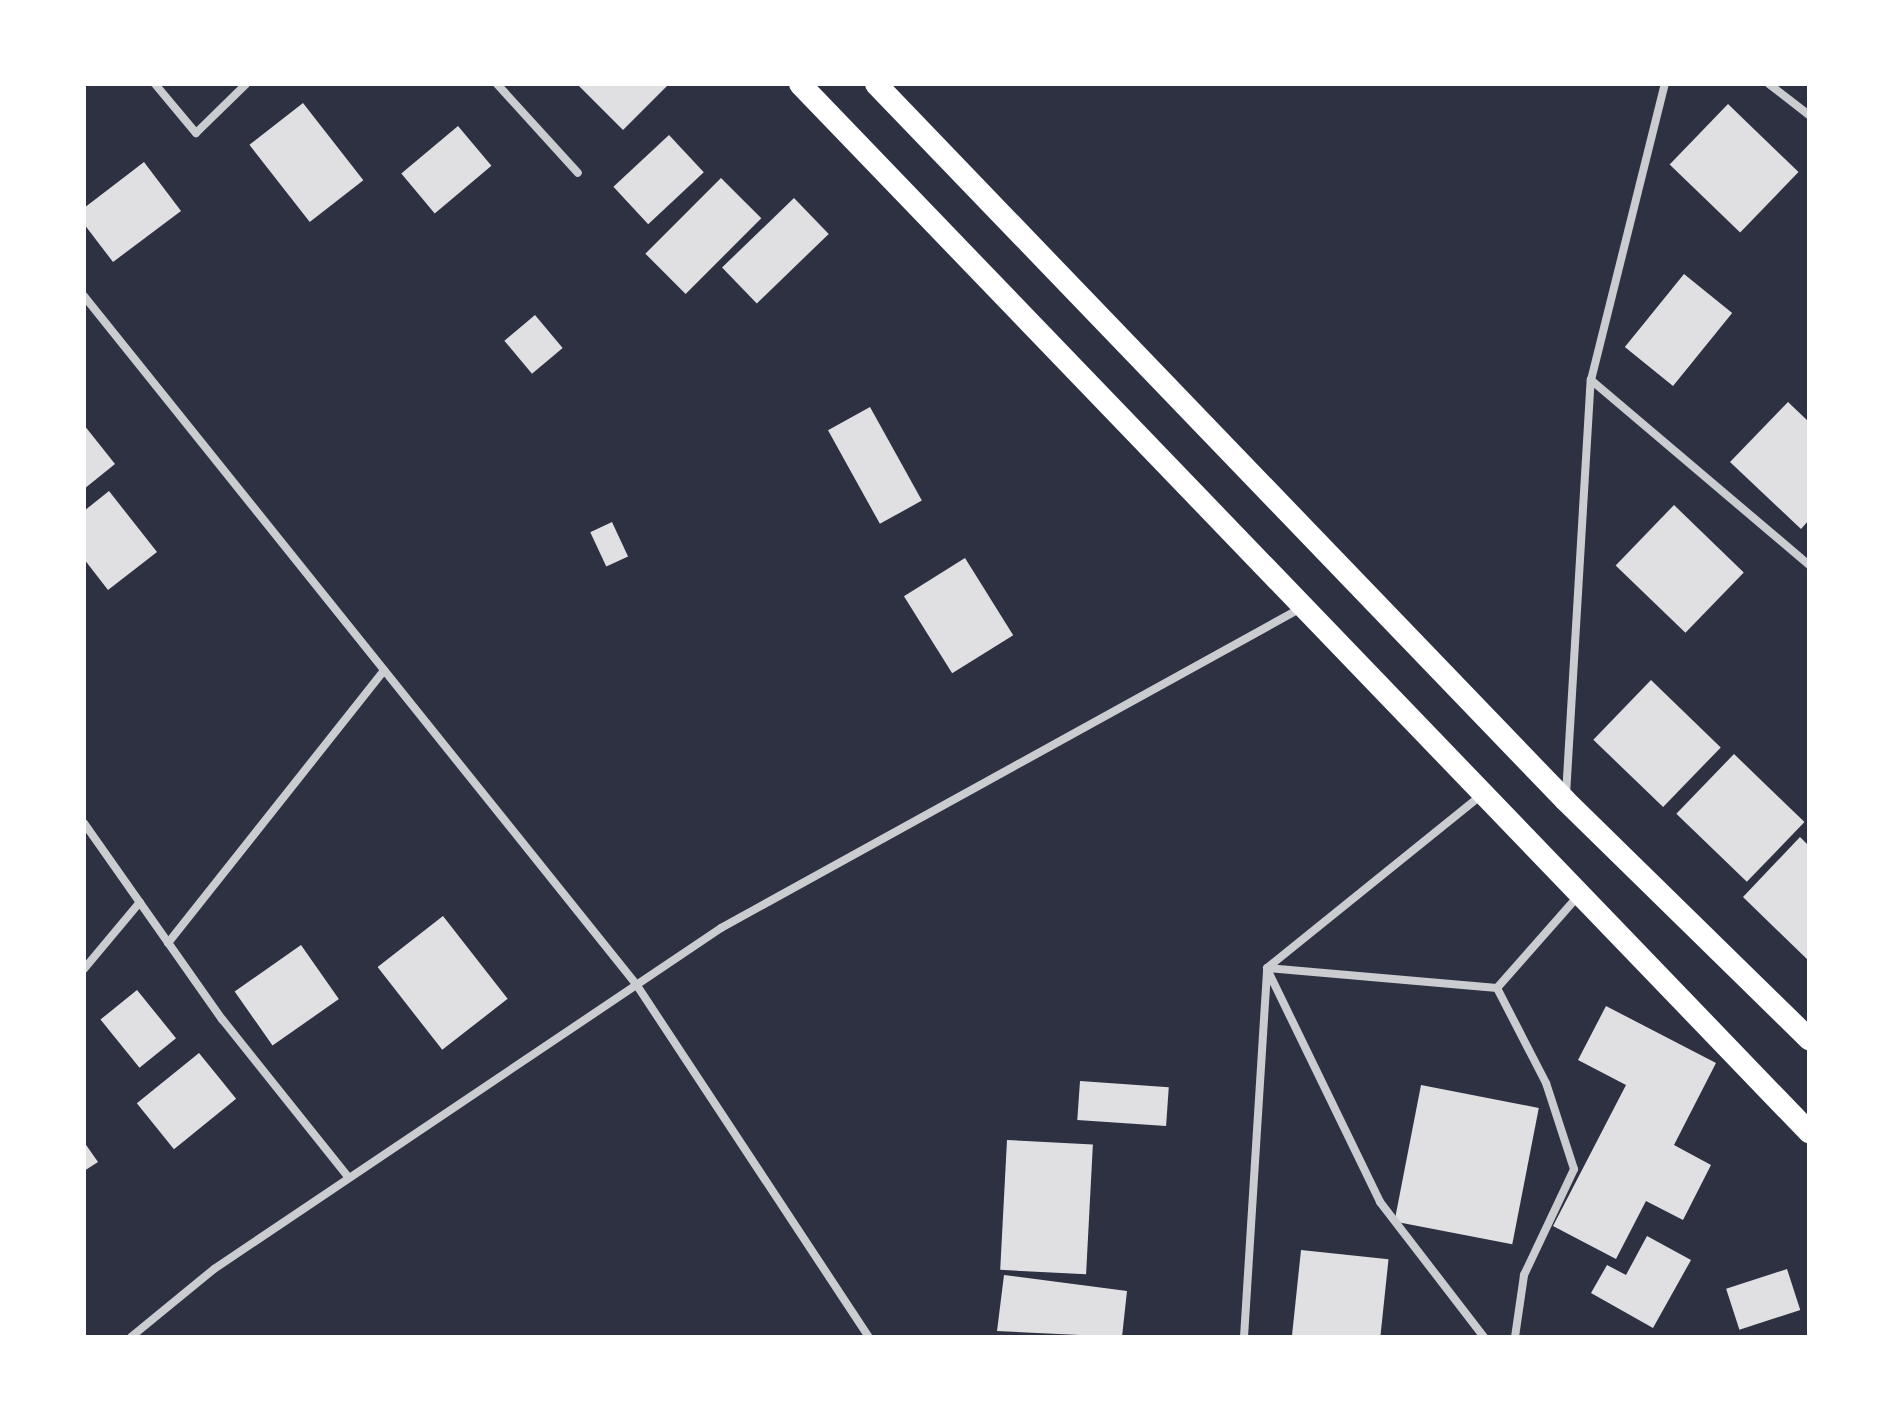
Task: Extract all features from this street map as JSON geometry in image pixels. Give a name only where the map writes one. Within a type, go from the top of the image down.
[{"type":"highway","points":[[800,84],[1809,1132]]},
{"type":"highway","points":[[876,84],[1565,800],[1809,1039]]},
{"type":"street","points":[[155,84],[196,133],[246,84]]},
{"type":"street","points":[[497,84],[578,173]]},
{"type":"street","points":[[1565,800],[1591,380],[1665,84]]},
{"type":"street","points":[[1769,84],[1809,115]]},
{"type":"street","points":[[86,302],[636,984],[869,1337]]},
{"type":"street","points":[[1591,380],[1809,565]]},
{"type":"street","points":[[131,1337],[214,1269],[721,928],[1303,607]]},
{"type":"street","points":[[168,943],[384,670]]},
{"type":"street","points":[[1244,1337],[1267,968],[1483,794]]},
{"type":"street","points":[[84,823],[168,943],[348,1177]]},
{"type":"street","points":[[1497,988],[1580,894]]},
{"type":"street","points":[[84,969],[140,902]]},
{"type":"street","points":[[1267,968],[1497,988]]},
{"type":"street","points":[[1267,968],[1380,1202],[1484,1337]]},
{"type":"street","points":[[1497,988],[1546,1083],[1574,1169],[1524,1275],[1515,1337]]},
{"type":"building","points":[[577,84],[669,84],[623,130]]},
{"type":"building","points":[[303,103],[363,180],[310,222],[249,145]]},
{"type":"building","points":[[1728,104],[1798,172],[1740,233],[1670,164]]},
{"type":"building","points":[[458,126],[491,166],[435,213],[401,174]]},
{"type":"building","points":[[669,135],[704,172],[648,224],[613,187]]},
{"type":"building","points":[[144,162],[181,211],[113,262],[84,224],[84,208]]},
{"type":"building","points":[[721,178],[761,218],[686,294],[645,254]]},
{"type":"building","points":[[794,198],[829,234],[757,303],[722,267]]},
{"type":"building","points":[[1684,274],[1732,313],[1673,386],[1625,347]]},
{"type":"building","points":[[535,315],[563,348],[532,374],[504,341]]},
{"type":"building","points":[[1788,402],[1809,422],[1809,520],[1801,529],[1730,462]]},
{"type":"building","points":[[870,407],[922,501],[880,524],[828,430]]},
{"type":"building","points":[[84,425],[115,464],[84,489]]},
{"type":"building","points":[[109,491],[157,552],[108,590],[84,559],[84,511]]},
{"type":"building","points":[[1674,505],[1744,572],[1685,633],[1616,565]]},
{"type":"building","points":[[612,522],[628,556],[606,567],[590,532]]},
{"type":"building","points":[[965,558],[1013,635],[952,673],[904,596]]},
{"type":"building","points":[[1651,680],[1721,747],[1663,807],[1593,740]]},
{"type":"building","points":[[1734,754],[1804,822],[1747,882],[1676,814]]},
{"type":"building","points":[[1800,837],[1809,846],[1809,961],[1743,897]]},
{"type":"building","points":[[443,916],[508,999],[442,1050],[378,967]]},
{"type":"building","points":[[301,945],[339,999],[273,1046],[235,991]]},
{"type":"building","points":[[137,990],[176,1038],[139,1068],[100,1020]]},
{"type":"building","points":[[1606,1006],[1716,1063],[1674,1145],[1711,1165],[1683,1220],[1646,1201],[1616,1259],[1553,1226],[1626,1085],[1578,1060]]},
{"type":"building","points":[[199,1053],[236,1099],[174,1149],[137,1103]]},
{"type":"building","points":[[1080,1081],[1169,1087],[1166,1126],[1077,1120]]},
{"type":"building","points":[[1421,1085],[1539,1108],[1512,1244],[1394,1221]]},
{"type":"building","points":[[1007,1140],[1093,1145],[1086,1274],[1000,1270]]},
{"type":"building","points":[[84,1142],[98,1162],[84,1171]]},
{"type":"building","points":[[1647,1236],[1691,1260],[1653,1328],[1591,1293],[1607,1265],[1626,1275]]},
{"type":"building","points":[[1301,1250],[1389,1259],[1380,1337],[1292,1337]]},
{"type":"building","points":[[1787,1269],[1800,1310],[1739,1330],[1726,1289]]},
{"type":"building","points":[[1004,1275],[1127,1291],[1122,1337],[997,1331]]}]
